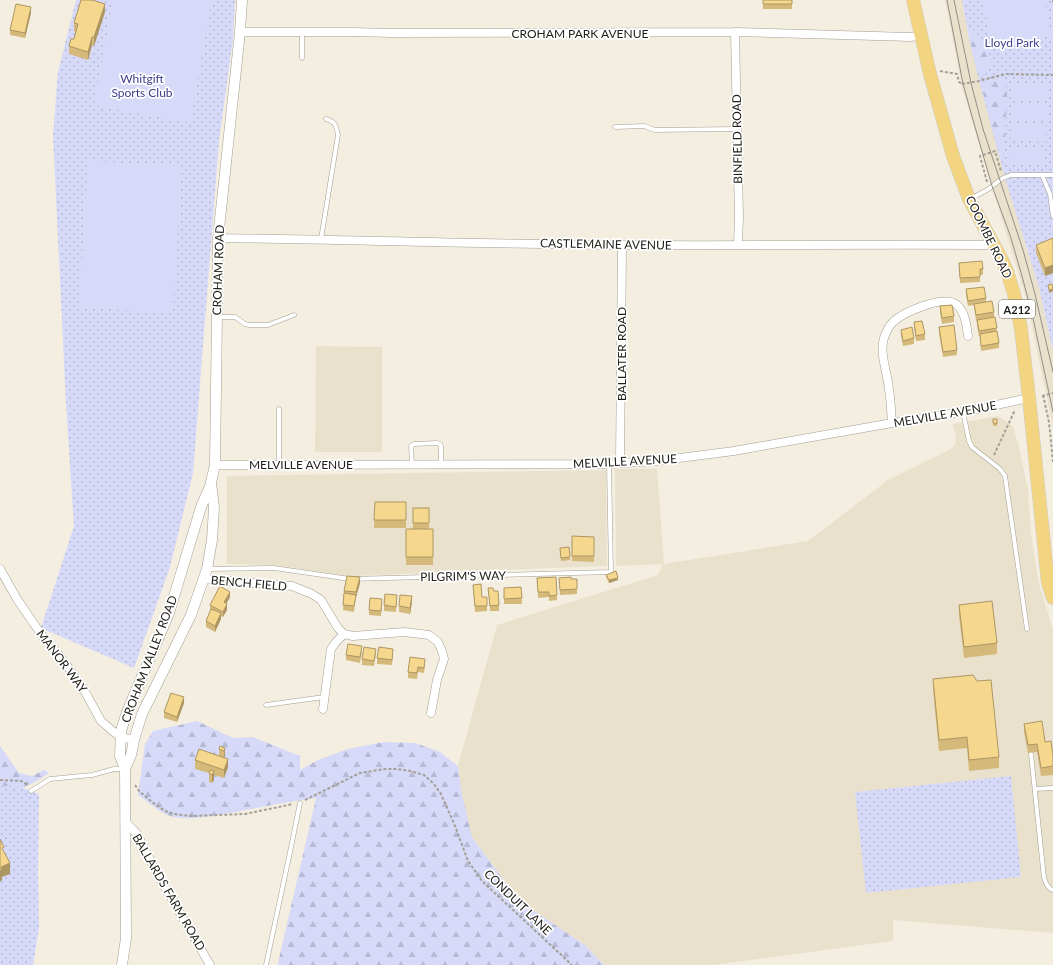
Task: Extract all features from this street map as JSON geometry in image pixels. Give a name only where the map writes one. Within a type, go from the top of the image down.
[{"type":"main road","name":"COOMBE ROAD","points":[[913,0],[930,74],[953,156],[970,199],[994,243],[1007,271],[1014,294],[1021,329],[1048,582],[1053,598]]},
{"type":"street","name":"CROHAM ROAD","points":[[212,540],[214,508],[211,482],[215,465],[218,238],[240,32],[242,0]]},
{"type":"street","name":"CROHAM PARK AVENUE","points":[[240,32],[735,32],[910,37],[921,36]]},
{"type":"street","name":"BINFIELD ROAD","points":[[735,32],[738,245]]},
{"type":"street","name":"CASTLEMAINE AVENUE","points":[[218,238],[622,245],[987,245],[994,243]]},
{"type":"street","name":"BALLATER ROAD","points":[[620,463],[622,245]]},
{"type":"street","points":[[917,298],[920,306]]},
{"type":"street","points":[[892,423],[889,388],[883,356],[883,341],[892,323],[901,316],[920,306],[937,302],[948,302],[956,304],[961,310],[965,317],[968,336]]},
{"type":"street","name":"MELVILLE AVENUE","points":[[215,465],[609,464],[656,461],[734,451],[963,412],[1029,398]]},
{"type":"street","name":"CROHAM VALLEY ROAD","points":[[122,965],[126,938],[125,769],[120,756],[121,731],[127,712],[169,613],[201,507],[211,482]]},
{"type":"street","name":"CROHAM VALLEY ROAD","points":[[125,769],[131,755],[142,714],[191,615],[207,570],[212,540]]},
{"type":"street","name":"MANOR WAY","points":[[0,569],[27,615],[60,656],[83,688],[101,721],[121,737],[134,740]]},
{"type":"street","name":"BENCH FIELD","points":[[203,579],[292,586],[312,594],[321,600],[338,628],[344,634]]},
{"type":"street","points":[[323,709],[332,649],[336,642],[344,634],[354,636],[404,632],[429,635],[438,642],[442,650],[444,659],[437,680],[432,713]]},
{"type":"street","name":"BALLARDS FARM ROAD","points":[[125,821],[137,834],[157,873],[210,965]]},
{"type":"lane","points":[[302,32],[302,58]]},
{"type":"lane","points":[[321,240],[338,135],[336,126],[332,121],[326,119]]},
{"type":"lane","points":[[615,127],[644,126],[655,130],[737,129]]},
{"type":"lane","points":[[970,199],[987,190],[1003,178],[1011,175],[1053,175]]},
{"type":"lane","points":[[1042,175],[1050,194],[1053,216]]},
{"type":"lane","points":[[216,317],[235,317],[245,324],[268,325],[294,315]]},
{"type":"lane","points":[[279,409],[279,464]]},
{"type":"lane","points":[[963,412],[969,441],[972,447],[1000,469],[1005,476],[1027,629]]},
{"type":"lane","points":[[412,464],[412,445],[437,443],[441,446],[441,464]]},
{"type":"lane","name":"PILGRIM'S WAY","points":[[207,570],[274,568],[350,579],[610,572],[609,464]]},
{"type":"lane","points":[[266,705],[325,697]]},
{"type":"lane","points":[[1031,754],[1044,878],[1048,888],[1053,890]]},
{"type":"lane","points":[[32,790],[50,779],[92,775],[114,769],[125,769]]},
{"type":"lane","points":[[1035,789],[1053,788]]},
{"type":"lane","points":[[266,965],[300,803]]},
{"type":"path","points":[[930,74],[940,71],[957,74],[961,85],[977,83],[1006,74],[1053,75]]},
{"type":"path","points":[[988,183],[980,156],[995,151],[1002,174]]},
{"type":"path","points":[[1043,395],[1049,422],[1053,462]]},
{"type":"path","points":[[991,462],[1016,409]]},
{"type":"path","name":"CONDUIT LANE","points":[[125,769],[139,792],[152,802],[165,811],[174,814],[191,816],[246,814],[300,803],[360,773],[391,769],[410,771],[424,775],[433,783],[441,794],[468,861],[482,881],[572,965]]},
{"type":"path","points":[[0,780],[21,781],[32,790]]},
{"type":"shaded area","points":[[945,0],[962,0],[969,38],[1014,207],[1039,287],[1053,351],[1053,428],[1027,302],[963,91]]},
{"type":"shaded area","points":[[316,346],[382,347],[382,452],[315,452]]},
{"type":"shaded area","points":[[998,416],[1013,426],[1019,447],[1028,489],[1031,534],[1039,584],[1053,629],[1053,933],[893,920],[893,941],[713,965],[604,965],[585,945],[518,900],[472,837],[461,790],[458,766],[497,625],[658,575],[663,564],[616,566],[615,469],[657,469],[664,564],[808,541],[888,480],[951,449],[955,444],[956,438],[953,424]]},
{"type":"shaded area","points":[[606,470],[607,566],[350,576],[274,565],[227,564],[227,476]]},
{"type":"green space","name":"Whitgift Sports Club","points":[[76,0],[235,0],[233,39],[219,141],[193,473],[170,567],[134,668],[41,628],[74,526],[66,404],[53,135],[58,72]]},
{"type":"green space","points":[[113,0],[212,0],[190,123],[94,105]]},
{"type":"green space","name":"Lloyd Park","points":[[962,0],[1053,0],[1053,351],[1039,287],[1005,178],[979,81]]},
{"type":"green space","points":[[983,0],[1045,0],[1051,36],[992,47]]},
{"type":"green space","points":[[975,30],[986,47],[989,55],[991,66],[981,74],[978,73],[977,63],[974,57],[968,32]]},
{"type":"green space","points":[[1004,77],[1007,92],[1003,151],[1004,161],[1002,162],[981,85],[987,80]]},
{"type":"green space","points":[[1013,83],[1049,84],[1048,101],[1012,99]]},
{"type":"green space","points":[[1012,104],[1048,105],[1047,121],[1011,120]]},
{"type":"green space","points":[[1011,124],[1046,125],[1046,142],[1010,140]]},
{"type":"green space","points":[[1010,148],[1045,149],[1045,165],[1009,164]]},
{"type":"green space","points":[[88,161],[182,166],[173,313],[79,307]]},
{"type":"green space","points":[[197,721],[233,738],[253,737],[300,756],[300,770],[318,760],[348,749],[384,742],[415,743],[440,752],[458,766],[461,790],[472,837],[518,900],[585,945],[604,965],[278,965],[316,798],[196,818],[174,817],[160,811],[138,795],[145,744],[153,731]]},
{"type":"green space","points":[[0,746],[19,773],[32,776],[44,770],[49,773],[22,788],[18,786],[0,786]]},
{"type":"green space","points":[[1011,776],[1021,877],[866,893],[855,792]]},
{"type":"green space","points":[[0,786],[18,786],[39,794],[39,928],[33,965],[0,965]]},
{"type":"building","name":"Whitgift Sports Club","points":[[81,0],[92,0],[105,4],[94,37],[92,37],[88,52],[69,46],[71,39],[74,39],[78,24],[74,23]]},
{"type":"building","points":[[763,0],[792,0],[792,4],[763,4]]},
{"type":"building","points":[[16,4],[31,7],[25,33],[10,30]]},
{"type":"building","points":[[1053,238],[1053,265],[1045,268],[1036,245]]},
{"type":"building","points":[[982,261],[983,269],[980,269],[980,277],[960,278],[959,263]]},
{"type":"building","points":[[1052,284],[1053,289],[1049,290],[1048,285]]},
{"type":"building","points":[[984,287],[986,298],[968,301],[966,289]]},
{"type":"building","points":[[992,301],[994,312],[976,315],[974,304]]},
{"type":"building","points":[[952,305],[954,316],[942,318],[940,306]]},
{"type":"building","points":[[995,317],[997,328],[979,331],[977,320]]},
{"type":"building","points":[[922,321],[925,334],[916,336],[914,322]]},
{"type":"building","points":[[954,325],[957,350],[943,352],[939,327]]},
{"type":"building","points":[[912,327],[914,338],[903,341],[901,330]]},
{"type":"building","points":[[997,331],[999,343],[981,346],[980,334]]},
{"type":"building","points":[[993,419],[997,419],[997,424],[993,423]]},
{"type":"building","points":[[375,502],[406,502],[406,520],[374,520]]},
{"type":"building","points":[[413,508],[429,508],[429,523],[413,523]]},
{"type":"building","points":[[406,529],[433,529],[433,557],[406,557]]},
{"type":"building","points":[[572,536],[594,537],[594,556],[572,556]]},
{"type":"building","points":[[569,547],[570,557],[561,558],[560,548]]},
{"type":"building","points":[[616,571],[618,578],[609,580],[606,575]]},
{"type":"building","points":[[347,576],[360,577],[356,592],[344,591]]},
{"type":"building","points":[[556,577],[557,595],[549,596],[549,592],[538,592],[537,578]]},
{"type":"building","points":[[571,577],[571,579],[577,579],[577,589],[560,590],[559,578]]},
{"type":"building","points":[[481,584],[482,597],[487,597],[487,606],[475,606],[473,585]]},
{"type":"building","points":[[220,586],[230,592],[224,602],[227,604],[223,612],[210,605]]},
{"type":"building","points":[[521,587],[522,598],[504,599],[504,588]]},
{"type":"building","points":[[488,588],[493,588],[494,591],[498,591],[499,605],[490,606]]},
{"type":"building","points":[[344,593],[356,595],[354,606],[343,605]]},
{"type":"building","points":[[385,594],[397,595],[396,607],[384,605]]},
{"type":"building","points":[[400,595],[412,596],[410,608],[399,606]]},
{"type":"building","points":[[370,598],[382,599],[381,611],[369,610]]},
{"type":"building","points":[[992,601],[997,643],[964,647],[959,605]]},
{"type":"building","points":[[211,609],[221,613],[215,626],[206,621]]},
{"type":"building","points":[[348,644],[362,646],[360,657],[346,655]]},
{"type":"building","points":[[364,647],[376,649],[374,661],[362,659]]},
{"type":"building","points":[[379,647],[393,649],[392,660],[377,658]]},
{"type":"building","points":[[410,657],[425,659],[424,668],[418,667],[417,673],[408,672]]},
{"type":"building","points":[[973,675],[977,681],[991,680],[999,757],[969,760],[967,737],[939,740],[933,679]]},
{"type":"building","points":[[171,693],[184,697],[177,717],[164,712]]},
{"type":"building","points":[[1042,721],[1045,742],[1051,741],[1053,766],[1041,768],[1037,744],[1028,745],[1024,724]]},
{"type":"building","points":[[220,746],[225,748],[224,751],[219,749]]},
{"type":"building","points":[[199,749],[228,759],[224,770],[195,760]]},
{"type":"building","points":[[210,770],[214,771],[212,775],[209,773]]},
{"type":"building","points":[[0,839],[4,847],[2,848],[10,863],[1,867],[2,870],[0,871]]},
{"type":"tram line","points":[[947,0],[963,84],[992,186],[1010,235],[1022,276],[1033,318],[1053,412]]},
{"type":"tram line","points":[[954,0],[971,83],[983,129],[1023,250],[1053,372]]}]
